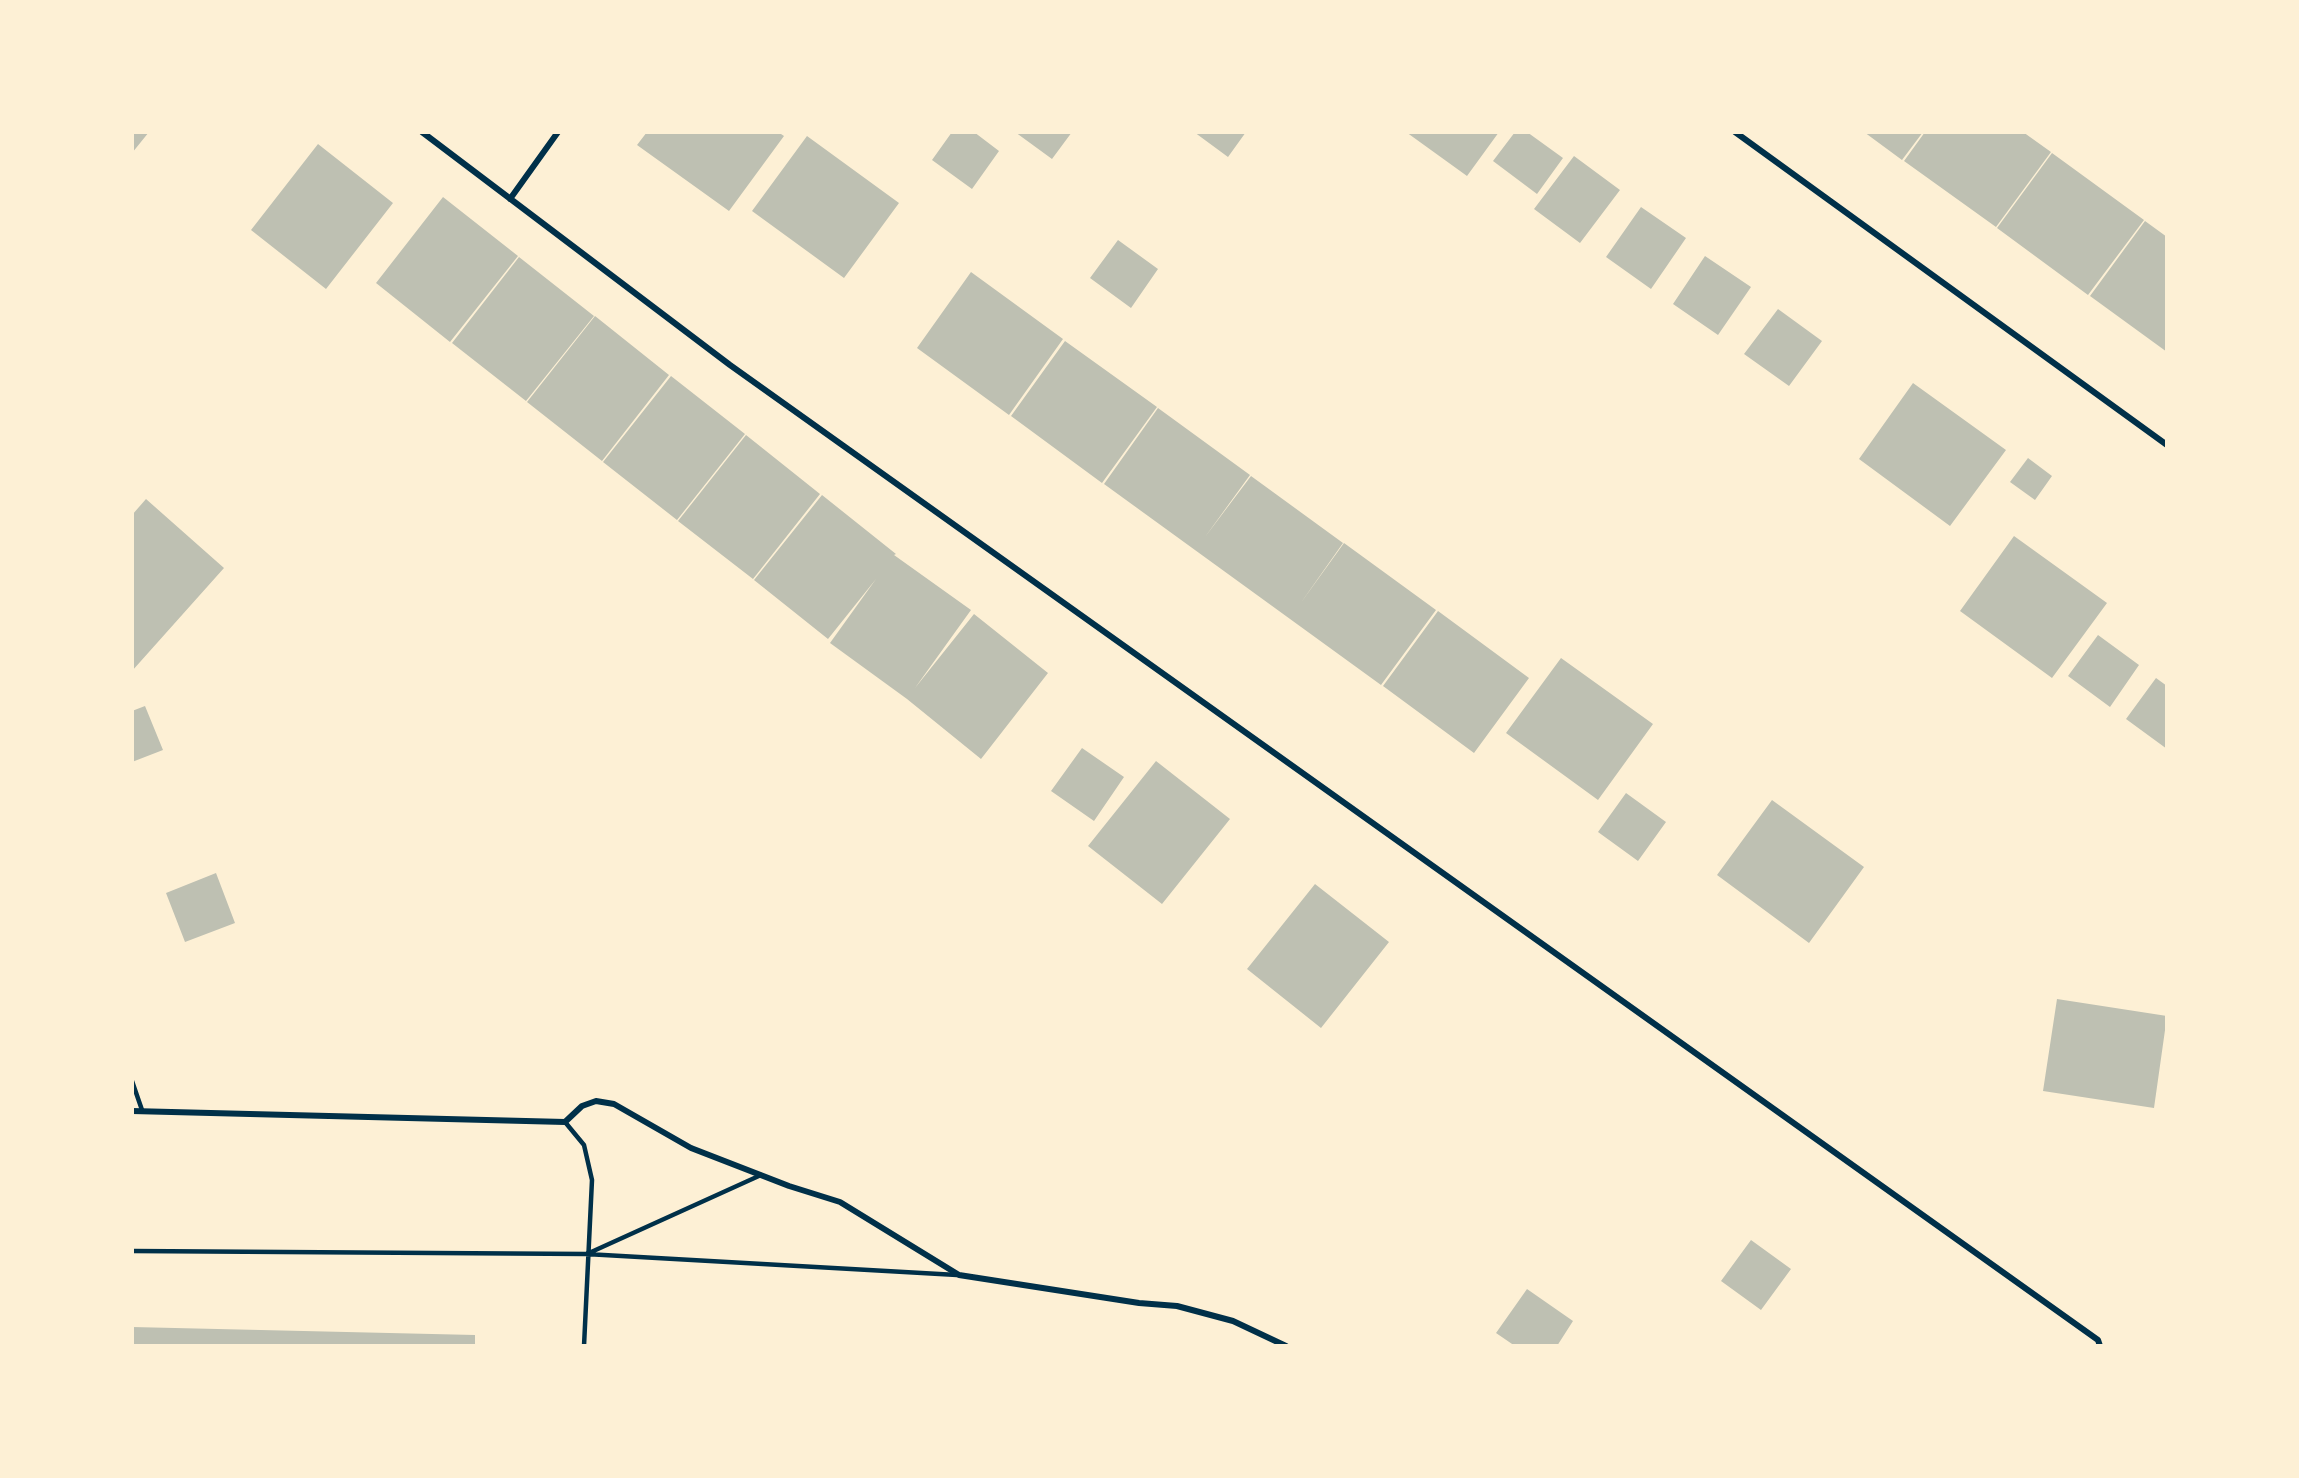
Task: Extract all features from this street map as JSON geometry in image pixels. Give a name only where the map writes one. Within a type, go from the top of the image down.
[{"type":"street","points":[[422,132],[730,365],[2098,1340],[2100,1346]]},
{"type":"street","points":[[510,198],[558,132]]},
{"type":"street","points":[[1735,132],[2167,445]]},
{"type":"street","points":[[132,1111],[565,1122],[582,1106],[597,1101],[614,1104],[691,1148],[840,1202],[959,1275],[1196,1310],[1233,1321],[1286,1346]]},
{"type":"lane","points":[[132,1081],[142,1110]]},
{"type":"lane","points":[[565,1122],[584,1145],[592,1180],[586,1254],[584,1346]]},
{"type":"lane","points":[[586,1254],[761,1175]]},
{"type":"lane","points":[[132,1251],[586,1254],[959,1275]]},
{"type":"building","points":[[132,132],[149,132],[132,153]]},
{"type":"building","points":[[647,132],[778,132],[784,136],[729,211],[637,145]]},
{"type":"building","points":[[952,132],[974,132],[999,151],[972,189],[932,160]]},
{"type":"building","points":[[1015,132],[1072,132],[1052,159]]},
{"type":"building","points":[[1194,132],[1246,132],[1228,157]]},
{"type":"building","points":[[1406,132],[1499,132],[1467,176]]},
{"type":"building","points":[[1515,132],[1527,132],[1563,158],[1537,194],[1493,161]]},
{"type":"building","points":[[1864,132],[1923,132],[1902,160]]},
{"type":"building","points":[[1925,132],[2023,132],[2051,152],[1996,227],[1904,161]]},
{"type":"building","points":[[807,136],[899,203],[844,278],[752,211]]},
{"type":"building","points":[[318,144],[393,203],[326,289],[251,230]]},
{"type":"building","points":[[2052,153],[2144,220],[2088,295],[1997,228]]},
{"type":"building","points":[[1574,156],[1620,190],[1580,243],[1534,209]]},
{"type":"building","points":[[443,197],[518,256],[450,342],[376,283]]},
{"type":"building","points":[[1641,207],[1686,238],[1651,289],[1606,257]]},
{"type":"building","points":[[2145,221],[2167,237],[2167,352],[2090,296]]},
{"type":"building","points":[[1118,240],[1158,269],[1131,308],[1090,278]]},
{"type":"building","points":[[1705,256],[1751,287],[1718,335],[1673,304]]},
{"type":"building","points":[[519,257],[594,316],[526,401],[452,343]]},
{"type":"building","points":[[971,272],[1063,339],[1009,415],[917,348]]},
{"type":"building","points":[[1778,309],[1822,341],[1789,386],[1744,354]]},
{"type":"building","points":[[595,316],[669,375],[602,461],[527,402]]},
{"type":"building","points":[[1065,341],[1157,407],[1102,483],[1011,416]]},
{"type":"building","points":[[671,376],[745,434],[677,520],[603,462]]},
{"type":"building","points":[[1913,383],[2006,450],[1950,526],[1859,459]]},
{"type":"building","points":[[1158,408],[1250,475],[1205,537],[1251,476],[1343,543],[1300,604],[1344,543],[1436,610],[1381,685],[1104,484]]},
{"type":"building","points":[[746,435],[820,494],[753,579],[678,521]]},
{"type":"building","points":[[2028,458],[2052,476],[2035,500],[2010,482]]},
{"type":"building","points":[[822,495],[896,554],[894,555],[971,610],[915,688],[974,614],[1048,673],[981,759],[907,699],[830,643],[876,579],[828,639],[754,580]]},
{"type":"building","points":[[146,499],[224,568],[132,671],[132,515]]},
{"type":"building","points":[[2014,536],[2107,603],[2052,678],[1960,611]]},
{"type":"building","points":[[1438,611],[1529,678],[1474,753],[1383,686]]},
{"type":"building","points":[[2098,635],[2139,665],[2110,707],[2068,676]]},
{"type":"building","points":[[1561,658],[1653,724],[1598,800],[1506,733]]},
{"type":"building","points":[[2156,678],[2167,686],[2167,749],[2126,719]]},
{"type":"building","points":[[145,706],[163,750],[132,762],[132,711]]},
{"type":"building","points":[[1082,748],[1124,777],[1094,821],[1051,791]]},
{"type":"building","points":[[1156,761],[1230,819],[1162,904],[1088,846]]},
{"type":"building","points":[[1626,793],[1666,822],[1638,861],[1598,832]]},
{"type":"building","points":[[1772,800],[1864,867],[1809,943],[1717,875]]},
{"type":"building","points":[[216,873],[235,923],[185,942],[166,893]]},
{"type":"building","points":[[1315,884],[1389,942],[1321,1028],[1247,969]]},
{"type":"building","points":[[2057,999],[2167,1016],[2154,1108],[2043,1091]]},
{"type":"building","points":[[1751,1240],[1791,1269],[1761,1310],[1721,1281]]},
{"type":"building","points":[[1527,1289],[1573,1321],[1557,1346],[1515,1346],[1496,1333]]},
{"type":"building","points":[[132,1327],[475,1335],[475,1346],[132,1346]]}]
